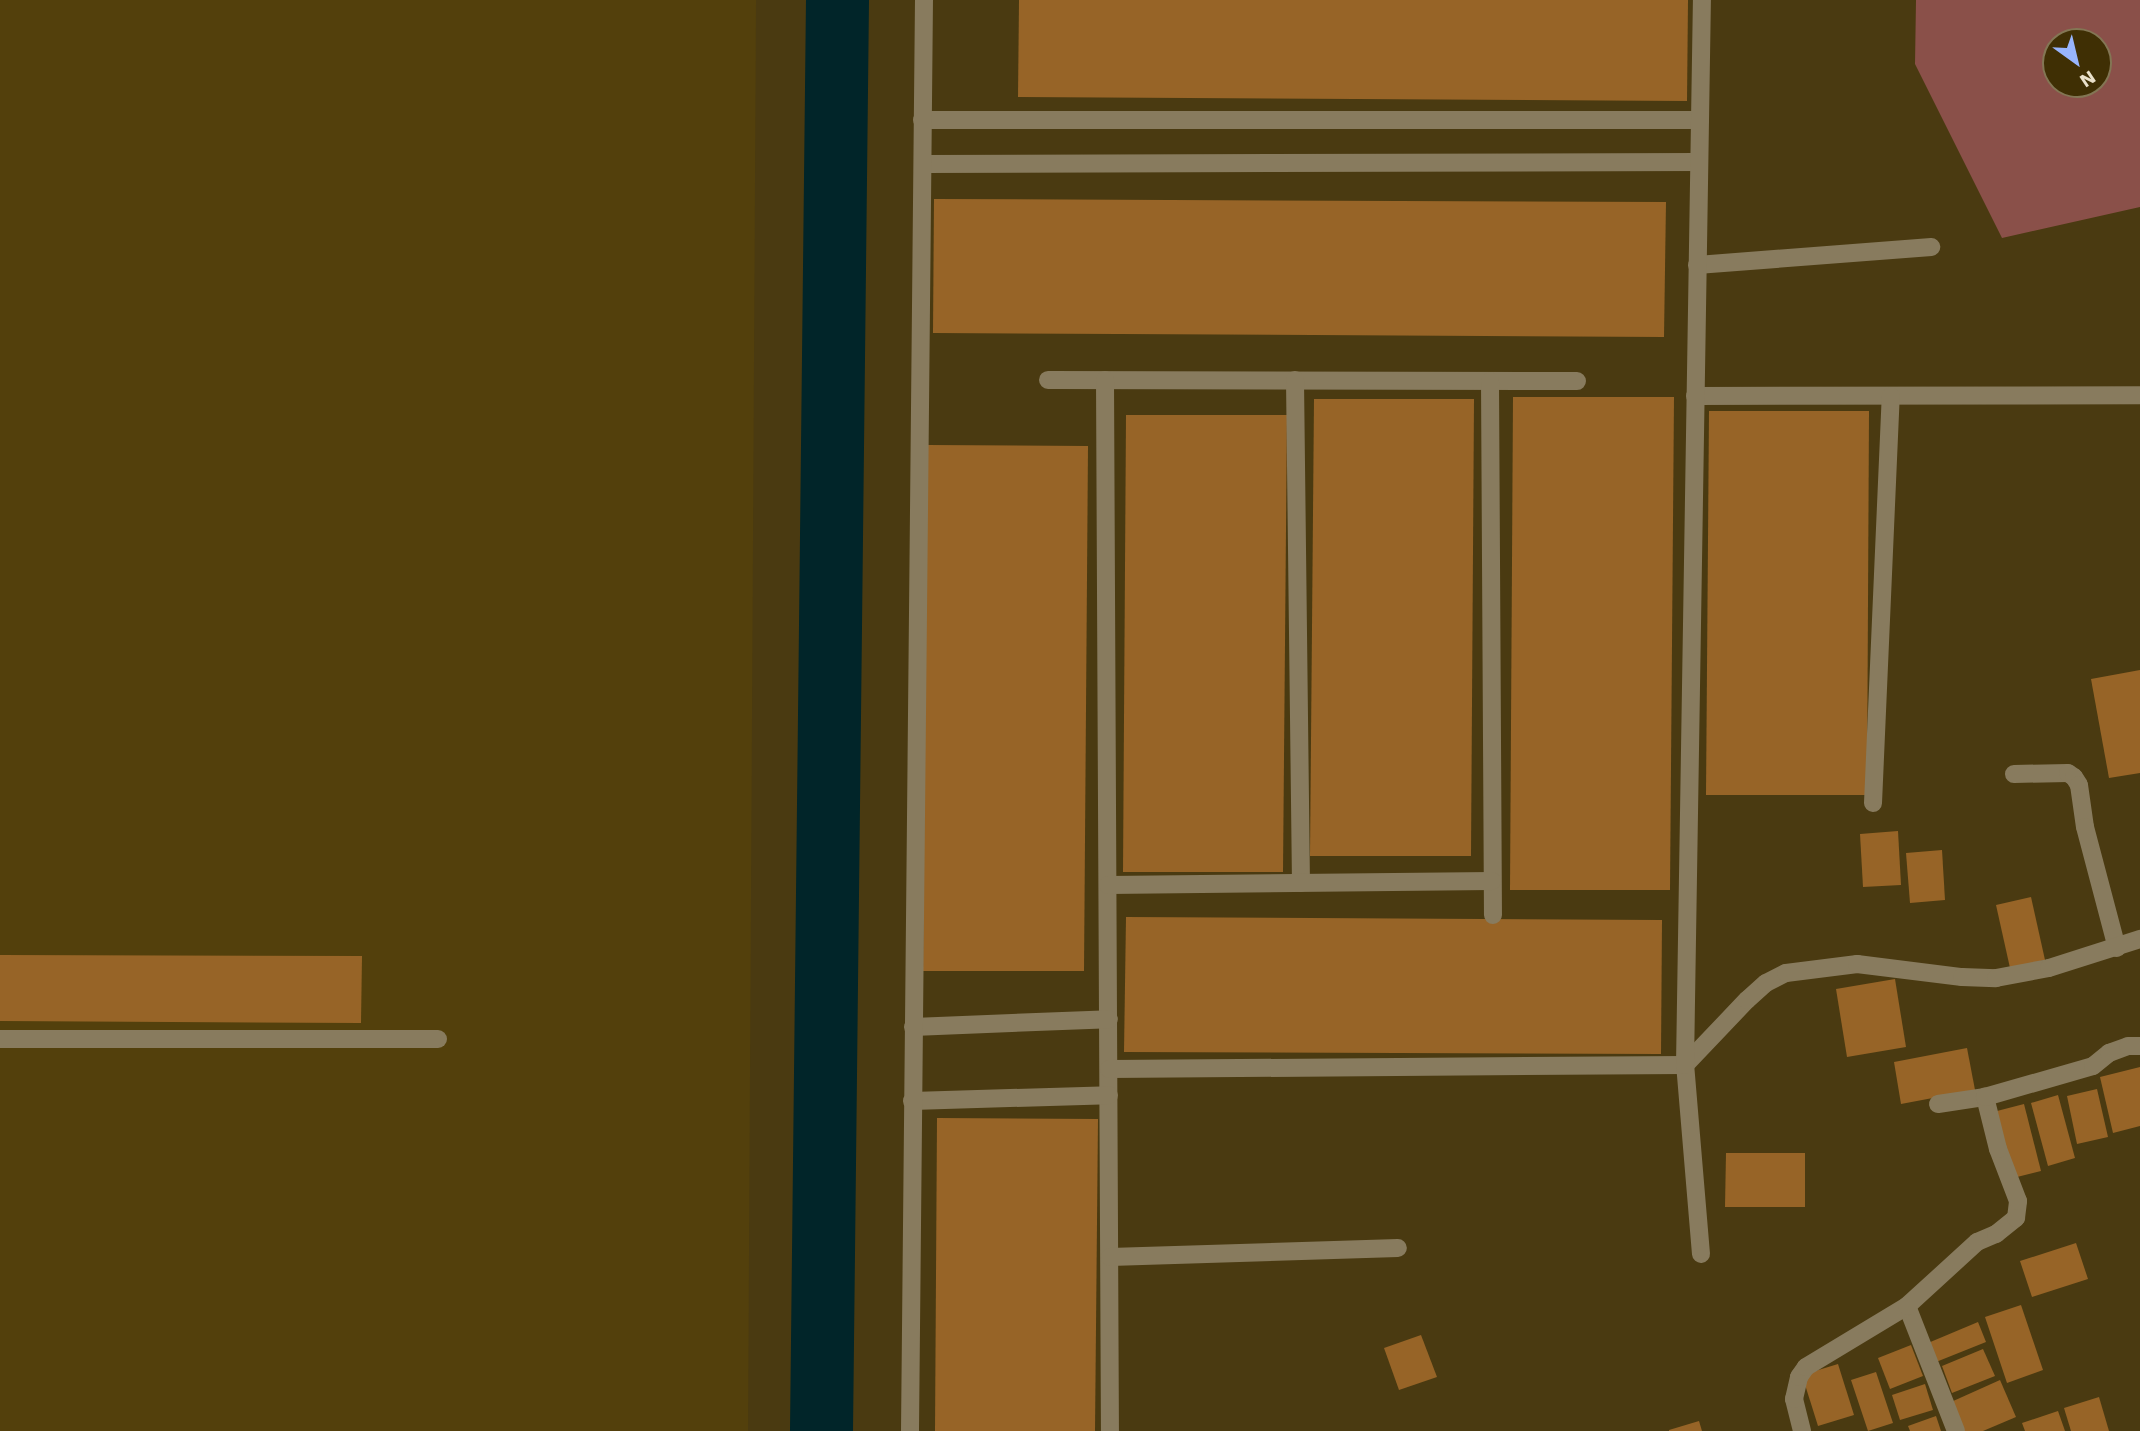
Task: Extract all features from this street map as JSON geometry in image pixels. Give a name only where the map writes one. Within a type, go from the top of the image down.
[{"type":"street","points":[[911,1431],[924,0]]},
{"type":"street","points":[[1701,1254],[1685,1065],[1702,0]]},
{"type":"street","points":[[922,120],[1700,120]]},
{"type":"street","points":[[923,164],[1699,162]]},
{"type":"street","points":[[1697,265],[1931,247]]},
{"type":"street","points":[[1048,380],[1577,381]]},
{"type":"street","points":[[1105,380],[1111,1431]]},
{"type":"street","points":[[1295,380],[1301,883]]},
{"type":"street","points":[[1490,381],[1493,915]]},
{"type":"street","points":[[1695,396],[2140,395]]},
{"type":"street","points":[[1873,803],[1891,396]]},
{"type":"street","points":[[2014,774],[2068,772],[2079,785],[2085,827],[2117,948]]},
{"type":"street","points":[[1108,885],[1492,881]]},
{"type":"street","points":[[1109,1069],[1685,1065],[1747,1000],[1766,983],[1786,973],[1857,964],[1962,977],[1996,978],[2049,968],[2140,939]]},
{"type":"street","points":[[913,1027],[1109,1019]]},
{"type":"street","points":[[0,1039],[438,1039]]},
{"type":"street","points":[[1938,1104],[1986,1097],[2093,1066],[2109,1053],[2128,1046],[2140,1046]]},
{"type":"street","points":[[912,1101],[1109,1095]]},
{"type":"street","points":[[1802,1431],[1794,1399],[1799,1377],[1806,1367],[1907,1306],[1977,1242],[1996,1234],[2016,1218],[2018,1201],[1998,1149],[1986,1097]]},
{"type":"street","points":[[1110,1256],[1398,1248]]},
{"type":"street","points":[[1907,1306],[1956,1431]]},
{"type":"shaded area","points":[[0,0],[756,0],[748,1431],[0,1431]]},
{"type":"shaded area","points":[[1916,0],[2140,0],[2140,207],[2002,238],[1915,64]]},
{"type":"building","points":[[1019,0],[1688,0],[1687,101],[1018,97]]},
{"type":"building","points":[[934,199],[1666,202],[1664,337],[933,333]]},
{"type":"building","points":[[1513,397],[1674,397],[1670,890],[1510,890]]},
{"type":"building","points":[[1314,399],[1474,399],[1471,856],[1310,856]]},
{"type":"building","points":[[1709,411],[1869,411],[1867,795],[1706,795]]},
{"type":"building","points":[[1126,415],[1287,415],[1283,872],[1123,872]]},
{"type":"building","points":[[927,445],[1088,446],[1084,971],[923,971]]},
{"type":"building","points":[[2140,670],[2140,773],[2109,778],[2091,679]]},
{"type":"building","points":[[1898,831],[1901,885],[1863,887],[1860,834]]},
{"type":"building","points":[[1942,850],[1945,900],[1910,903],[1906,853]]},
{"type":"building","points":[[2031,897],[2045,960],[2010,968],[1996,905]]},
{"type":"building","points":[[1126,917],[1662,920],[1661,1054],[1124,1052]]},
{"type":"building","points":[[0,955],[362,956],[361,1023],[0,1021]]},
{"type":"building","points":[[1895,979],[1906,1047],[1847,1057],[1836,989]]},
{"type":"building","points":[[1967,1048],[1975,1090],[1901,1104],[1894,1062]]},
{"type":"building","points":[[2140,1067],[2140,1126],[2113,1133],[2100,1077]]},
{"type":"building","points":[[2097,1089],[2108,1137],[2077,1144],[2067,1096]]},
{"type":"building","points":[[2058,1095],[2075,1158],[2048,1166],[2031,1103]]},
{"type":"building","points":[[2024,1104],[2041,1171],[2013,1178],[1997,1111]]},
{"type":"building","points":[[937,1118],[1098,1119],[1095,1431],[935,1431]]},
{"type":"building","points":[[1726,1153],[1805,1153],[1805,1207],[1725,1207]]},
{"type":"building","points":[[2076,1243],[2088,1279],[2032,1297],[2020,1261]]},
{"type":"building","points":[[2021,1305],[2043,1370],[2007,1383],[1985,1317]]},
{"type":"building","points":[[1978,1322],[1986,1342],[1936,1362],[1928,1343]]},
{"type":"building","points":[[1421,1335],[1437,1377],[1399,1390],[1384,1348]]},
{"type":"building","points":[[1911,1345],[1923,1376],[1890,1389],[1878,1358]]},
{"type":"building","points":[[1983,1349],[1995,1376],[1952,1393],[1942,1366]]},
{"type":"building","points":[[1838,1364],[1854,1415],[1818,1426],[1802,1375]]},
{"type":"building","points":[[1876,1372],[1893,1423],[1868,1431],[1851,1380]]},
{"type":"building","points":[[2000,1380],[2016,1417],[1983,1431],[1963,1431],[1951,1402]]},
{"type":"building","points":[[1925,1384],[1933,1410],[1900,1420],[1892,1395]]},
{"type":"building","points":[[2099,1397],[2109,1431],[2071,1431],[2064,1408]]},
{"type":"building","points":[[2058,1411],[2065,1431],[2025,1431],[2022,1423]]},
{"type":"building","points":[[1936,1416],[1941,1431],[1910,1431],[1908,1426]]},
{"type":"building","points":[[1699,1421],[1702,1431],[1669,1431],[1669,1430]]},
{"type":"waterway","points":[[821,1431],[837,0]]}]
